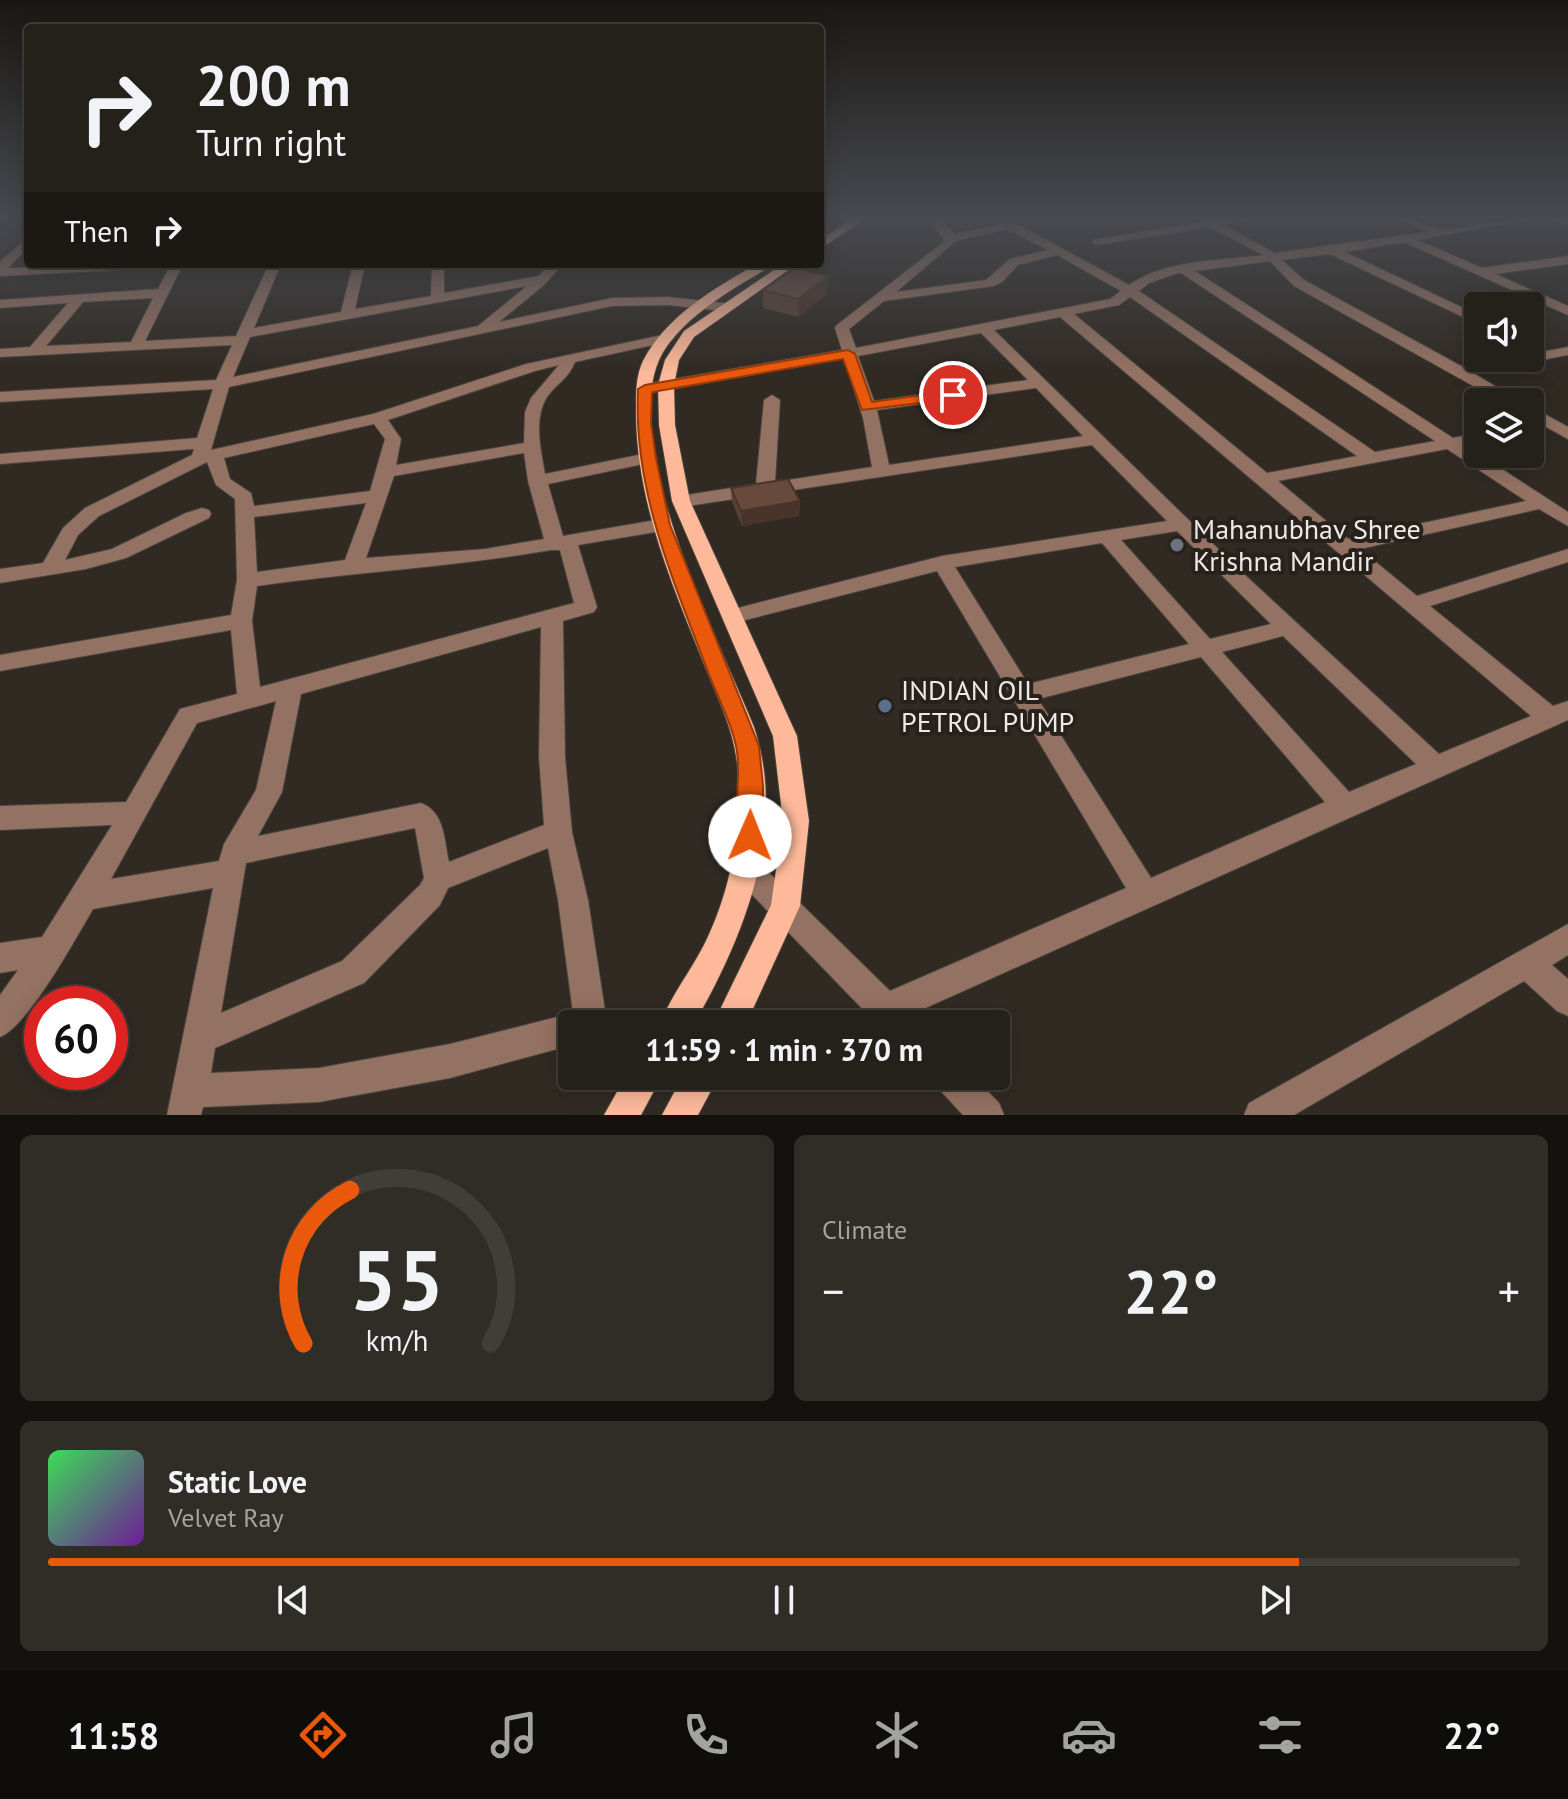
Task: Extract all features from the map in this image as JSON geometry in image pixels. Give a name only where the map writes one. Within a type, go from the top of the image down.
[{"type":"main road","points":[[736,1010],[785,906],[796,821],[785,736],[681,501],[667,425],[650,362],[667,338],[760,269]]},
{"type":"main road","points":[[684,1010],[716,953],[745,868],[750,836],[751,786],[748,746],[662,525],[643,423],[655,387],[679,345],[714,305],[782,269]]},
{"type":"main road","points":[[621,1115],[636,1090]]},
{"type":"main road","points":[[679,1115],[694,1090]]},
{"type":"street","points":[[0,271],[32,269]]},
{"type":"street","points":[[136,345],[175,269]]},
{"type":"street","points":[[250,700],[241,621],[247,580],[244,497],[222,481],[206,452],[222,384],[273,269]]},
{"type":"street","points":[[347,315],[358,269]]},
{"type":"street","points":[[437,298],[438,269]]},
{"type":"street","points":[[479,331],[552,269]]},
{"type":"street","points":[[882,471],[867,407],[842,328],[915,269]]},
{"type":"street","points":[[880,298],[989,283],[1007,269]]},
{"type":"street","points":[[1092,269],[1132,292],[1372,458]]},
{"type":"street","points":[[655,387],[985,329],[1114,302],[1145,280],[1183,269]]},
{"type":"street","points":[[1183,269],[1568,520]]},
{"type":"street","points":[[1284,269],[1299,283],[1490,388]]},
{"type":"street","points":[[1372,269],[1464,313]]},
{"type":"street","points":[[1474,269],[1568,311]]},
{"type":"street","points":[[1481,272],[1504,269]]},
{"type":"street","points":[[0,353],[242,337],[543,279]]},
{"type":"street","points":[[0,304],[163,293]]},
{"type":"street","points":[[34,351],[79,299]]},
{"type":"street","points":[[0,397],[222,384],[612,302],[714,305]]},
{"type":"street","points":[[907,1010],[1145,894],[1559,714],[1414,604],[1063,312]]},
{"type":"street","points":[[985,329],[1288,627],[1436,767]]},
{"type":"street","points":[[0,459],[206,452],[378,418],[491,379],[667,338]]},
{"type":"street","points":[[1461,371],[1568,351]]},
{"type":"street","points":[[1544,353],[1548,355]]},
{"type":"street","points":[[0,1021],[84,897],[189,716],[586,607],[537,481],[533,446],[534,412],[540,396],[564,375],[569,359]]},
{"type":"street","points":[[867,407],[1040,383]]},
{"type":"street","points":[[765,489],[772,400]]},
{"type":"street","points":[[353,566],[386,472],[393,439],[378,418]]},
{"type":"street","points":[[1560,422],[1568,434]]},
{"type":"street","points":[[681,501],[1096,439]]},
{"type":"street","points":[[1263,479],[1464,441]]},
{"type":"street","points":[[386,472],[533,446]]},
{"type":"street","points":[[50,568],[70,532],[92,512],[206,452]]},
{"type":"street","points":[[537,481],[648,458]]},
{"type":"street","points":[[244,513],[377,496]]},
{"type":"street","points":[[1344,546],[1542,503]]},
{"type":"street","points":[[0,576],[134,548],[174,524],[202,514]]},
{"type":"street","points":[[734,616],[942,563],[1182,524]]},
{"type":"street","points":[[247,580],[353,566],[485,555],[662,525]]},
{"type":"street","points":[[1107,536],[1345,806]]},
{"type":"street","points":[[1414,604],[1568,555]]},
{"type":"street","points":[[942,563],[1145,894]]},
{"type":"street","points":[[552,616],[552,757],[558,832],[573,900],[589,1010]]},
{"type":"street","points":[[0,663],[241,621]]},
{"type":"street","points":[[1022,694],[1288,627]]},
{"type":"street","points":[[290,689],[269,792],[233,862],[188,1103],[319,1085],[450,1061],[558,1033]]},
{"type":"street","points":[[0,818],[133,813]]},
{"type":"street","points":[[84,897],[421,815],[427,821],[438,879],[430,895],[353,972],[201,1038]]},
{"type":"street","points":[[438,879],[558,832]]},
{"type":"street","points":[[745,868],[886,1010]]},
{"type":"street","points":[[1261,1115],[1568,939]]},
{"type":"street","points":[[0,958],[49,951]]},
{"type":"street","points":[[1526,963],[1568,1000]]},
{"type":"street","points":[[963,1090],[987,1115]]},
{"type":"building","points":[[793,269],[828,276],[798,299],[763,290]]},
{"type":"building","points":[[788,479],[800,501],[741,511],[731,488]]},
{"type":"place","name":"Mahanubhav Shree Krishna Mandir","points":[[1177,545]]},
{"type":"place","name":"INDIAN OIL PETROL PUMP","points":[[885,706]]},
{"type":"route","points":[[750,836],[748,746],[673,561],[662,525],[643,423],[645,389],[848,354],[867,407],[953,395]]}]
